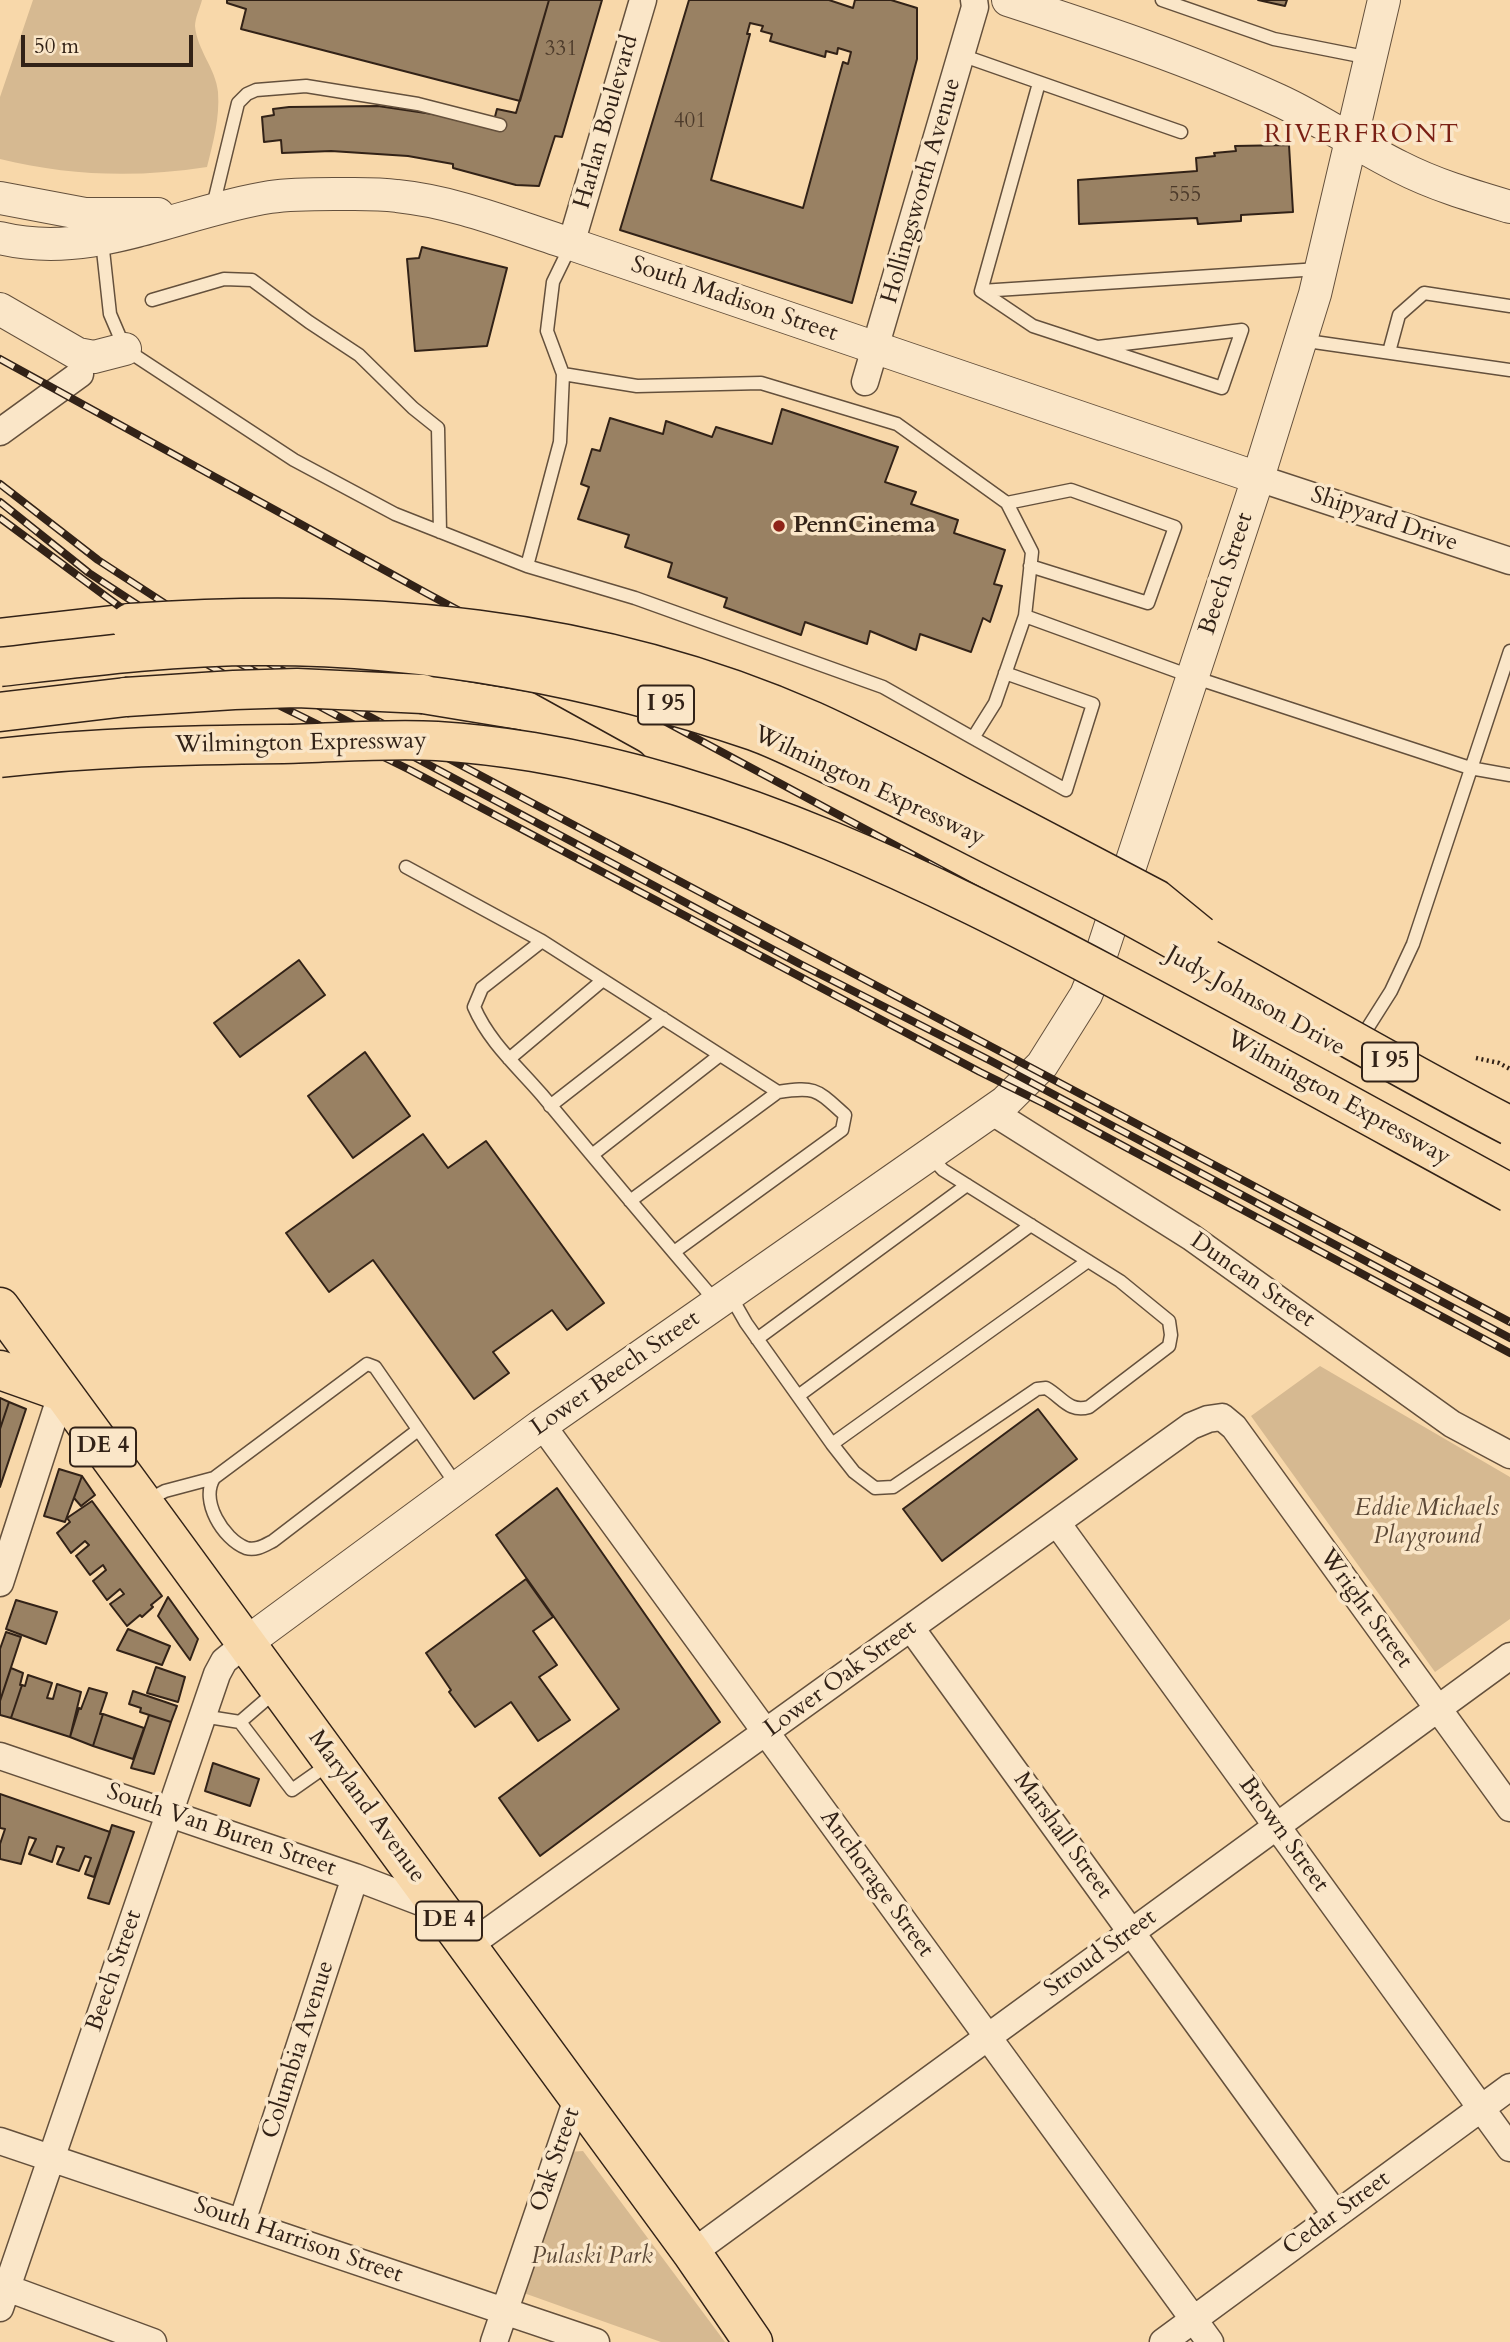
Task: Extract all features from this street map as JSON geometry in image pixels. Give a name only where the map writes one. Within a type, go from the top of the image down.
[{"type":"main road","points":[[0,638],[87,627],[185,620],[346,618],[490,631],[584,647],[659,666],[770,704],[832,730],[1156,899],[1271,994]]},
{"type":"main road","name":"Wilmington Expressway","points":[[0,667],[209,647],[308,647],[483,664],[626,694],[758,733],[888,793],[1100,900],[1418,1078],[1510,1126]]},
{"type":"main road","points":[[0,712],[126,697],[234,690],[297,688],[423,694],[526,711],[641,774]]},
{"type":"main road","name":"Wilmington Expressway","points":[[0,758],[61,751],[172,746],[434,741],[532,752],[641,774],[768,815],[846,846],[1022,929],[1220,1034],[1510,1194]]},
{"type":"main road","name":"Maryland Avenue","points":[[0,1307],[578,2096],[753,2342]]},
{"type":"main road","points":[[0,1370],[62,1392]]},
{"type":"street","name":"Harlan Boulevard","points":[[571,244],[643,0]]},
{"type":"street","name":"Hollingsworth Avenue","points":[[865,382],[975,7],[974,0]]},
{"type":"street","points":[[1009,0],[1101,30],[1221,75],[1282,102],[1401,168],[1455,190],[1510,207]]},
{"type":"street","name":"Beech Street","points":[[991,1111],[1005,1102],[1042,1065],[1086,995],[1193,677],[1300,340],[1321,269],[1384,0]]},
{"type":"street","name":"South Madison Street","points":[[0,238],[33,242],[102,240],[205,212],[284,196],[397,196],[476,213],[571,244],[1258,478]]},
{"type":"street","name":"South Madison Street","points":[[0,198],[85,214],[205,212]]},
{"type":"street","points":[[0,309],[78,354],[94,357],[125,349]]},
{"type":"street","points":[[0,432],[80,374]]},
{"type":"street","name":"Shipyard Drive","points":[[1258,478],[1510,561]]},
{"type":"street","name":"Judy Johnson Drive","points":[[1111,921],[1510,1143]]},
{"type":"street","name":"Lower Beech Street","points":[[246,1643],[542,1425],[991,1111]]},
{"type":"street","name":"Duncan Street","points":[[991,1111],[1191,1237],[1452,1424],[1510,1455]]},
{"type":"street","points":[[0,1583],[62,1392]]},
{"type":"street","name":"Lower Oak Street","points":[[468,1946],[1192,1426],[1216,1417]]},
{"type":"street","name":"Wright Street","points":[[1216,1417],[1229,1421],[1234,1427],[1510,1808]]},
{"type":"street","name":"Anchorage Street","points":[[542,1425],[1210,2342]]},
{"type":"street","name":"Brown Street","points":[[1056,1523],[1510,2148]]},
{"type":"street","name":"Marshall Street","points":[[911,1628],[1336,2215]]},
{"type":"street","name":"Beech Street","points":[[3,2298],[217,1674],[224,1661],[246,1643]]},
{"type":"street","name":"Stroud Street","points":[[692,2253],[1510,1656]]},
{"type":"street","name":"South Van Buren Street","points":[[0,1756],[441,1909]]},
{"type":"street","name":"Columbia Avenue","points":[[242,2222],[355,1877]]},
{"type":"street","name":"Cedar Street","points":[[1163,2342],[1510,2087]]},
{"type":"street","name":"Oak Street","points":[[494,2342],[578,2096]]},
{"type":"street","name":"South Harrison Street","points":[[0,2141],[596,2342]]},
{"type":"street","points":[[3,2298],[153,2342]]},
{"type":"lane","points":[[1162,0],[1274,38],[1371,58]]},
{"type":"lane","points":[[961,55],[1181,132]]},
{"type":"lane","points":[[981,291],[1039,83]]},
{"type":"lane","points":[[205,212],[238,103],[256,90],[306,86],[418,104],[500,125]]},
{"type":"lane","points":[[102,240],[110,314],[125,349],[294,460],[395,514],[527,566],[635,598],[883,687],[1066,790],[1093,704],[1005,673]]},
{"type":"lane","points":[[527,566],[560,442],[563,374],[547,331],[553,282],[571,244]]},
{"type":"lane","points":[[981,291],[1321,269]]},
{"type":"lane","points":[[152,300],[224,279],[252,280],[359,355],[413,408],[438,428],[440,532]]},
{"type":"lane","points":[[981,291],[1033,326],[1222,388],[1242,330],[1098,347]]},
{"type":"lane","points":[[1389,352],[1399,315],[1423,293],[1510,306]]},
{"type":"lane","points":[[1300,340],[1510,370]]},
{"type":"lane","points":[[563,374],[637,386],[761,383],[897,424],[1007,503],[1032,552],[1025,616],[995,703],[973,738]]},
{"type":"lane","points":[[1007,503],[1071,490],[1175,527],[1148,603],[1030,566]]},
{"type":"lane","points":[[1025,616],[1193,677],[1470,768],[1510,775]]},
{"type":"lane","points":[[1350,1055],[1402,970],[1510,651]]},
{"type":"lane","points":[[406,867],[542,941],[778,1092]]},
{"type":"lane","points":[[542,941],[482,988],[474,1007],[483,1028],[674,1252],[724,1299],[757,1339],[854,1472],[875,1488],[893,1487],[1037,1389],[1046,1388],[1071,1407],[1080,1410],[1089,1407],[1169,1346],[1171,1335],[1169,1321],[1120,1281],[943,1170],[928,1155]]},
{"type":"lane","points":[[509,1059],[603,980]]},
{"type":"lane","points":[[550,1106],[663,1018]]},
{"type":"lane","points":[[592,1155],[720,1055]]},
{"type":"lane","points":[[630,1201],[778,1092],[800,1088],[818,1091],[845,1115],[842,1130],[674,1252]]},
{"type":"lane","points":[[757,1339],[967,1185]]},
{"type":"lane","points":[[798,1396],[1031,1225]]},
{"type":"lane","points":[[832,1444],[1088,1261]]},
{"type":"lane","points":[[143,1502],[165,1491],[214,1478],[367,1364],[375,1367],[458,1487]]},
{"type":"lane","points":[[214,1478],[209,1492],[211,1506],[223,1529],[247,1548],[259,1548],[273,1541],[418,1430]]},
{"type":"lane","points":[[240,1722],[279,1689]]},
{"type":"lane","points":[[202,1716],[240,1722],[292,1790],[332,1761]]},
{"type":"path","points":[[1476,1058],[1499,1063],[1510,1069]]},
{"type":"green space","points":[[33,0],[202,0],[195,26],[196,35],[214,75],[218,92],[216,130],[207,167],[155,173],[103,174],[52,169],[0,159],[0,97]]},
{"type":"green space","name":"Eddie Michaels Playground","points":[[1320,1366],[1510,1477],[1510,1619],[1435,1672],[1251,1416]]},
{"type":"green space","name":"Pulaski Park","points":[[583,2151],[725,2342],[661,2342],[521,2292],[568,2152]]},
{"type":"building","points":[[227,0],[549,0],[520,101],[241,29],[246,9],[227,3]]},
{"type":"building","points":[[549,0],[602,0],[562,137],[555,136],[539,186],[516,185],[453,168],[453,164],[408,156],[331,151],[282,153],[281,140],[264,142],[262,117],[274,115],[273,109],[289,107],[378,106],[439,115],[492,128],[497,109],[516,113]]},
{"type":"building","points":[[689,0],[829,0],[853,8],[855,0],[891,0],[917,8],[917,59],[852,303],[620,230]],"holes":[[[750,23],[763,26],[761,31],[772,34],[770,41],[825,57],[826,51],[837,54],[838,48],[851,52],[848,64],[843,62],[803,208],[711,180],[750,34],[747,34]]]},
{"type":"building","points":[[1258,0],[1287,0],[1285,6]]},
{"type":"building","points":[[1289,145],[1293,212],[1241,215],[1241,221],[1198,224],[1197,218],[1079,224],[1078,180],[1197,171],[1196,158],[1236,151],[1235,146]]},
{"type":"building","points":[[422,247],[507,268],[487,346],[415,351],[407,259],[419,258]]},
{"type":"building","name":"PennCinema","points":[[782,409],[898,447],[885,482],[916,492],[911,504],[958,520],[954,533],[1005,550],[994,584],[1002,586],[990,622],[983,618],[971,652],[920,634],[916,650],[870,631],[867,644],[805,622],[801,635],[724,607],[727,598],[668,577],[672,563],[625,547],[629,535],[578,519],[589,487],[581,484],[592,449],[600,451],[610,418],[663,434],[666,421],[712,437],[716,427],[772,444]]},
{"type":"building","points":[[299,960],[325,995],[240,1057],[214,1023]]},
{"type":"building","points":[[365,1052],[410,1116],[353,1158],[308,1096]]},
{"type":"building","points":[[423,1134],[448,1168],[486,1141],[604,1303],[567,1330],[552,1310],[493,1352],[509,1373],[474,1399],[373,1260],[329,1292],[286,1233]]},
{"type":"building","points":[[0,1398],[9,1402],[0,1429]]},
{"type":"building","points":[[9,1402],[26,1409],[0,1487],[0,1429]]},
{"type":"building","points":[[1038,1409],[1077,1459],[942,1561],[903,1509]]},
{"type":"building","points":[[59,1469],[82,1476],[65,1522],[44,1516]]},
{"type":"building","points":[[82,1476],[95,1495],[81,1506],[74,1498]]},
{"type":"building","points":[[557,1488],[720,1722],[540,1856],[499,1798],[619,1709],[496,1535]]},
{"type":"building","points":[[92,1501],[162,1596],[142,1617],[140,1615],[127,1626],[110,1604],[124,1594],[120,1589],[107,1600],[93,1581],[106,1570],[103,1565],[90,1575],[76,1556],[89,1545],[85,1541],[71,1553],[57,1533],[70,1522],[67,1518]]},
{"type":"building","points":[[526,1579],[553,1617],[533,1631],[557,1665],[539,1677],[570,1720],[538,1741],[511,1702],[475,1727],[449,1692],[451,1690],[426,1653]]},
{"type":"building","points":[[168,1597],[198,1639],[190,1660],[158,1616]]},
{"type":"building","points":[[16,1600],[57,1612],[46,1644],[6,1629]]},
{"type":"building","points":[[128,1629],[170,1646],[162,1665],[117,1650]]},
{"type":"building","points":[[6,1632],[21,1637],[0,1701],[0,1649]]},
{"type":"building","points":[[156,1667],[185,1677],[178,1702],[147,1693]]},
{"type":"building","points":[[11,1668],[23,1673],[22,1685],[11,1718],[0,1715],[0,1701]]},
{"type":"building","points":[[28,1675],[52,1683],[47,1698],[53,1699],[57,1684],[81,1692],[70,1737],[11,1718]]},
{"type":"building","points":[[89,1688],[107,1693],[93,1746],[70,1737]]},
{"type":"building","points":[[133,1691],[177,1706],[171,1722],[140,1712],[141,1708],[129,1704]]},
{"type":"building","points":[[103,1714],[144,1728],[133,1759],[93,1746]]},
{"type":"building","points":[[149,1715],[171,1722],[154,1774],[131,1768]]},
{"type":"building","points":[[213,1763],[259,1779],[250,1806],[205,1791]]},
{"type":"building","points":[[0,1794],[110,1832],[94,1877],[85,1874],[91,1858],[85,1856],[79,1871],[57,1864],[64,1848],[57,1846],[52,1862],[29,1854],[36,1839],[29,1837],[21,1864],[0,1859],[0,1844],[5,1829],[0,1828]]},
{"type":"building","points":[[112,1825],[134,1832],[109,1904],[88,1898]]},
{"type":"railway","points":[[0,359],[428,594],[1510,1176]]},
{"type":"railway","points":[[0,484],[98,560],[178,612],[278,668],[1510,1322]]},
{"type":"railway","points":[[0,502],[89,573],[170,626],[800,964],[991,1061],[1510,1338]]},
{"type":"railway","points":[[0,518],[158,635],[266,699],[410,770],[1045,1104],[1510,1353]]},
{"type":"place","name":"PennCinema","points":[[779,526]]},
{"type":"district","name":"RIVERFRONT","points":[[1362,136]]}]
